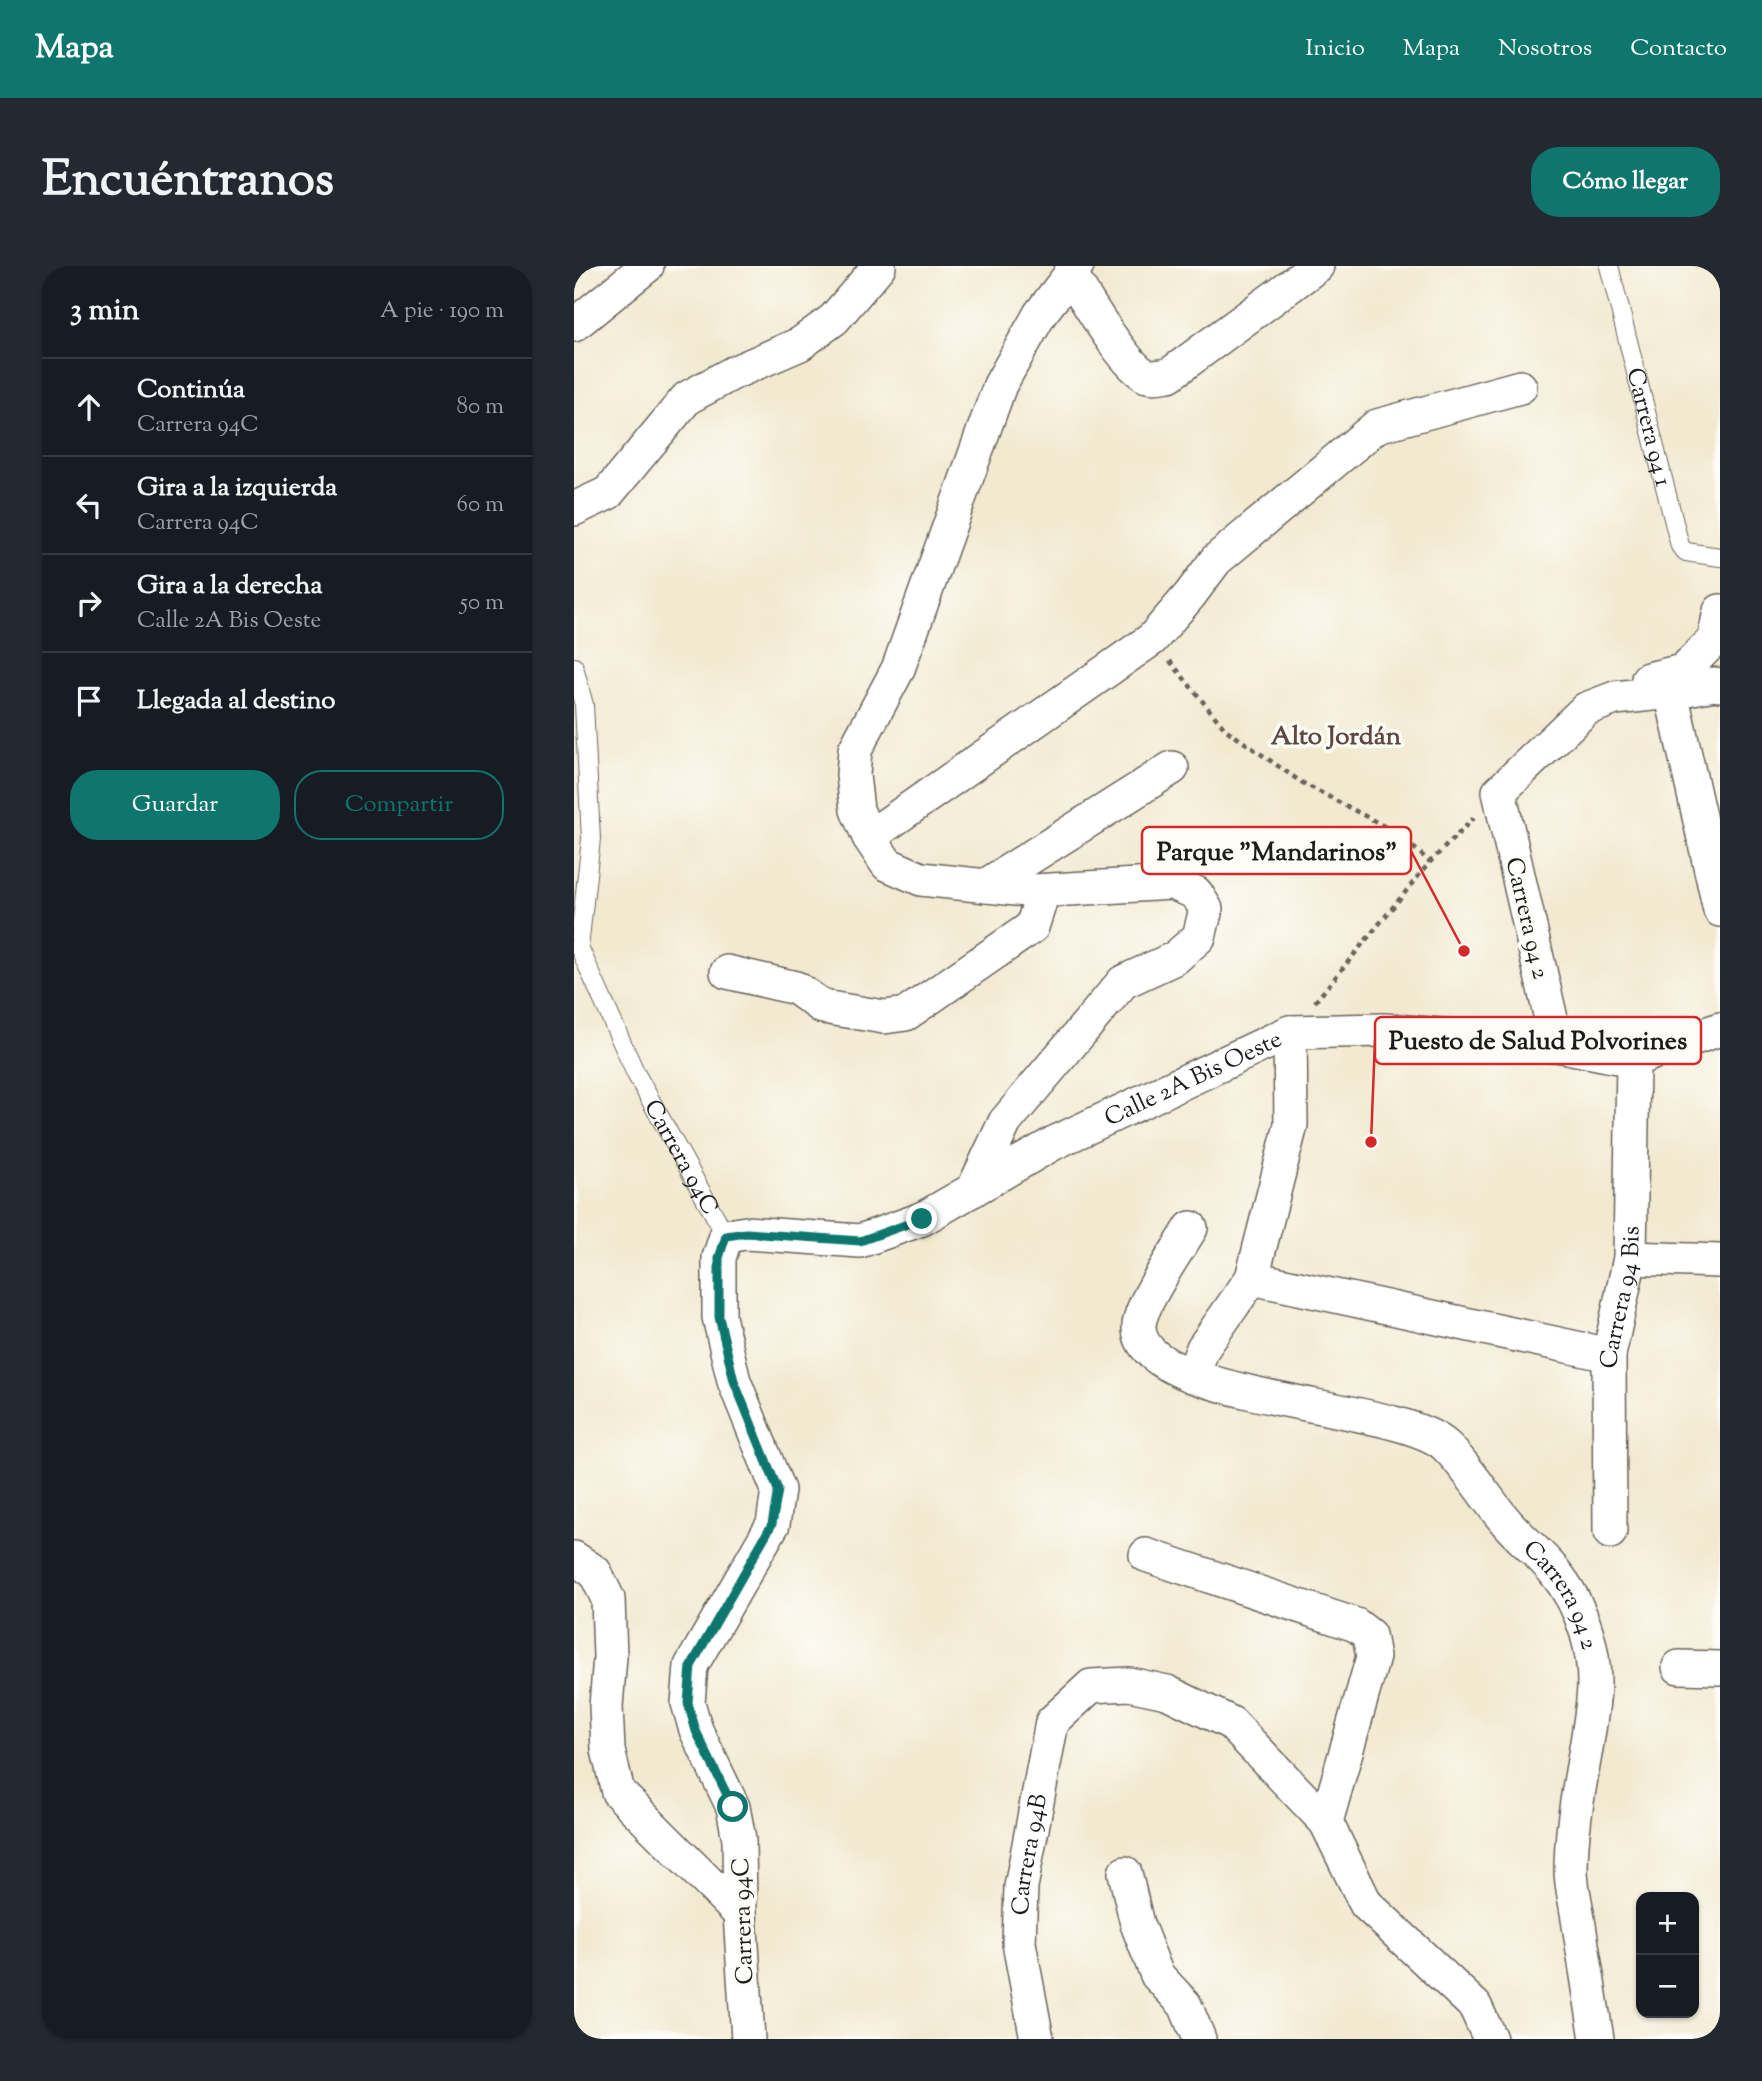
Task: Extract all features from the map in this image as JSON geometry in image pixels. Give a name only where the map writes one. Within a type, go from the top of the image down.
[{"type":"street","points":[[574,325],[647,266]]},
{"type":"street","points":[[574,509],[608,493],[687,398],[733,373],[800,344],[834,319],[880,266]]},
{"type":"street","points":[[973,1190],[1005,1122],[1123,982],[1175,958],[1199,937],[1206,909],[1196,893],[1172,883],[1034,891],[921,879],[887,864],[869,837],[856,810],[853,775],[855,750],[898,669],[1000,385],[1040,314],[1073,270],[1123,354],[1139,371],[1150,377],[1169,375],[1317,266]]},
{"type":"street","points":[[869,837],[1152,639],[1216,560],[1377,426],[1520,387]]},
{"type":"street","points":[[1615,698],[1637,682],[1682,671],[1714,640],[1720,611]]},
{"type":"street","points":[[1499,792],[1586,709],[1615,698],[1718,684]]},
{"type":"street","points":[[1671,692],[1720,910]]},
{"type":"street","points":[[985,886],[1172,768]]},
{"type":"street","name":"Carrera 94 2","points":[[1499,792],[1557,1045]]},
{"type":"street","points":[[727,972],[796,988],[823,1007],[884,1017],[906,1014],[1032,927],[1039,905],[1034,891]]},
{"type":"street","points":[[1633,1060],[1720,1029]]},
{"type":"street","name":"Calle 2A Bis Oeste","points":[[726,1236],[746,1233],[860,1241],[922,1219],[1054,1143],[1290,1032],[1384,1030],[1557,1045],[1633,1060]]},
{"type":"street","points":[[1192,1376],[1203,1348],[1252,1278],[1291,1125],[1290,1032]]},
{"type":"street","name":"Carrera 94 Bis","points":[[1610,1532],[1609,1355],[1630,1258],[1633,1060]]},
{"type":"street","name":"Carrera 94 2","points":[[1191,1228],[1145,1305],[1139,1326],[1143,1344],[1168,1366],[1192,1376],[1230,1388],[1401,1424],[1443,1444],[1478,1483],[1507,1524],[1556,1572],[1576,1604],[1589,1641],[1593,1698],[1575,1809],[1571,1872],[1597,2039]]},
{"type":"street","name":"Carrera 94C","points":[[726,1236],[719,1258],[719,1317],[734,1381],[778,1490],[772,1524],[691,1666],[688,1703],[696,1731],[733,1807],[738,1839],[748,2039]]},
{"type":"street","points":[[1630,1258],[1720,1261]]},
{"type":"street","points":[[1252,1278],[1609,1355]]},
{"type":"street","points":[[1146,1555],[1356,1625],[1369,1635],[1373,1657],[1326,1822],[1366,1904],[1475,2006],[1490,2039]]},
{"type":"street","points":[[574,1558],[595,1572],[608,1599],[608,1750],[618,1792],[740,1914]]},
{"type":"street","points":[[1679,1667],[1720,1668]]},
{"type":"street","name":"Carrera 94B","points":[[1037,2039],[1019,1942],[1021,1887],[1052,1721],[1091,1686],[1129,1684],[1167,1692],[1231,1723],[1326,1822]]},
{"type":"street","points":[[1125,1873],[1136,1924],[1157,1975],[1185,2005],[1199,2039]]},
{"type":"lane","name":"Carrera 94 1","points":[[1609,266],[1680,546],[1686,552],[1720,557]]},
{"type":"lane","name":"Carrera 94C","points":[[574,667],[584,705],[591,839],[579,947],[636,1074],[726,1236]]},
{"type":"path","points":[[1152,639],[1225,729],[1301,782],[1397,833],[1430,862]]},
{"type":"path","points":[[1290,1032],[1430,862],[1499,792]]},
{"type":"place","name":"Parque \"Mandarinos\"","points":[[1464,951]]},
{"type":"place","name":"Puesto de Salud Polvorines","points":[[1371,1142]]},
{"type":"district","name":"Alto Jordán","points":[[1336,735]]},
{"type":"route","points":[[733,1807],[696,1731],[688,1703],[691,1666],[772,1524],[778,1490],[734,1381],[719,1317],[719,1258],[726,1236],[746,1233],[860,1241],[922,1219]]}]
